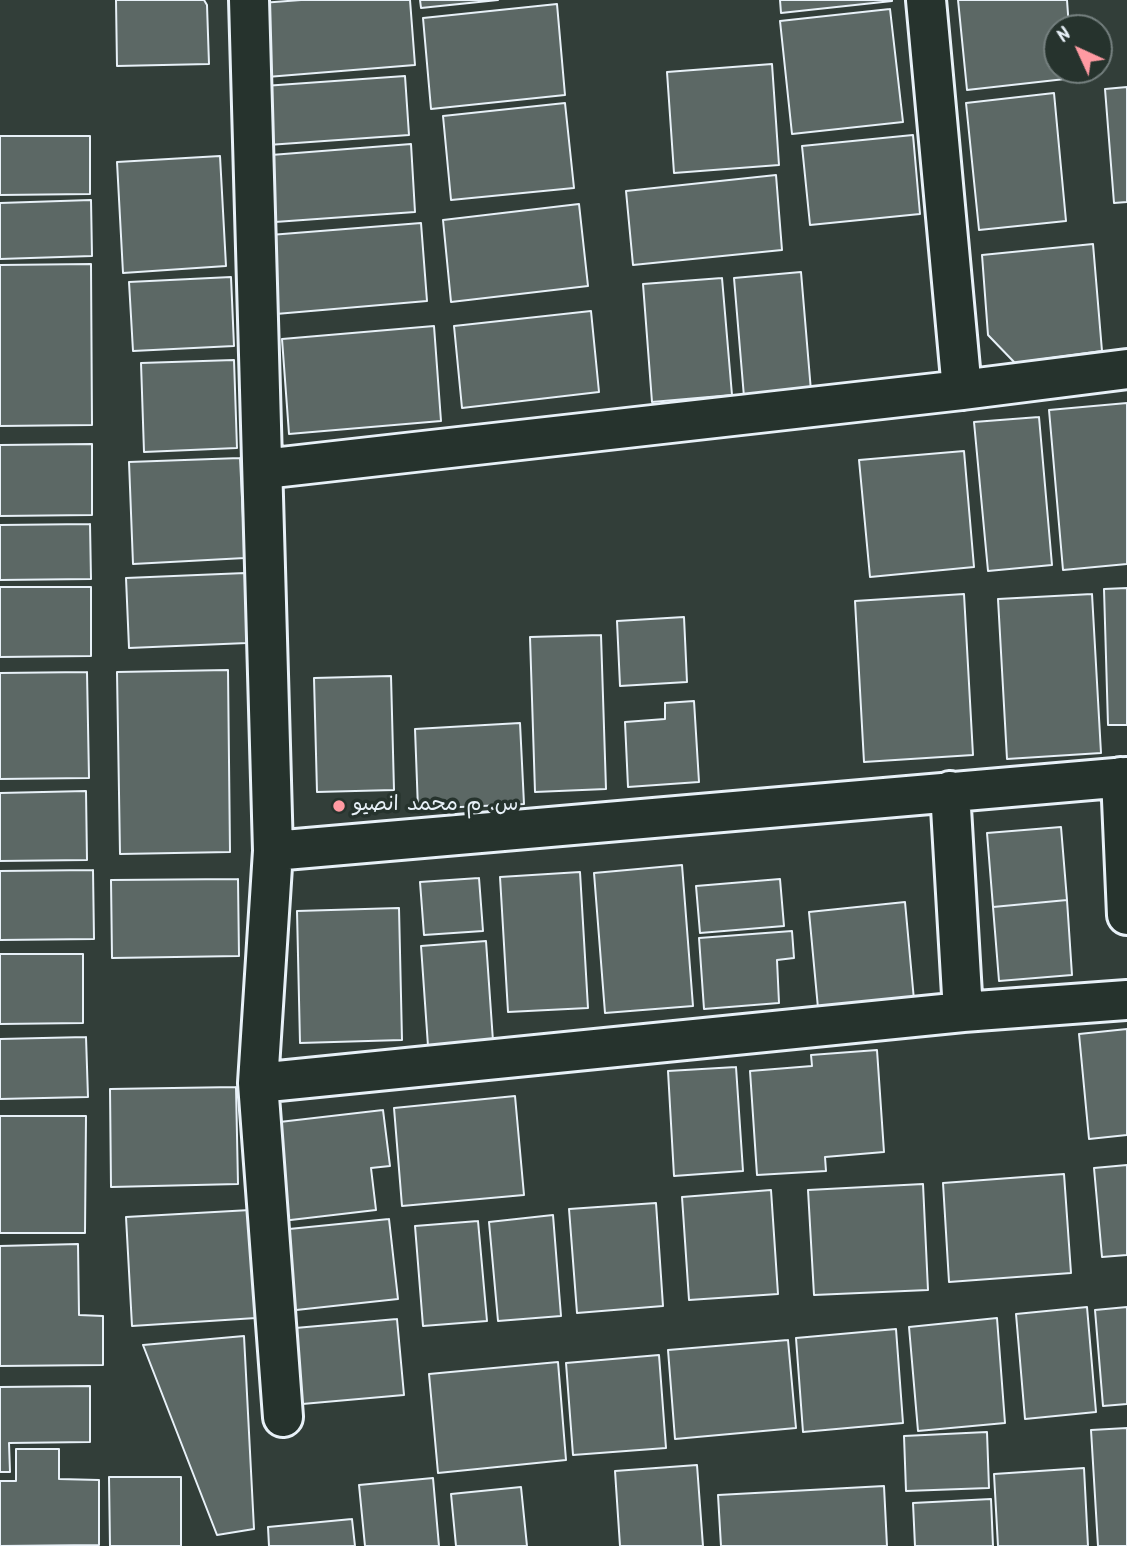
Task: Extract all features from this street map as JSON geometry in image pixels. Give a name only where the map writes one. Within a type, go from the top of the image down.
[{"type":"street","points":[[249,0],[273,851],[258,1083],[283,1417]]},
{"type":"street","points":[[926,0],[962,390]]},
{"type":"street","points":[[264,469],[1127,369]]},
{"type":"street","points":[[273,851],[1124,777],[1127,915]]},
{"type":"street","points":[[950,791],[963,1012]]},
{"type":"street","points":[[258,1083],[963,1012],[1127,1000]]},
{"type":"building","points":[[116,0],[204,0],[207,5],[209,64],[117,66]]},
{"type":"building","points":[[301,0],[410,0],[415,65],[267,77],[261,3]]},
{"type":"building","points":[[420,0],[498,0],[421,8]]},
{"type":"building","points":[[780,0],[892,0],[892,1],[781,13]]},
{"type":"building","points":[[958,0],[1067,0],[1068,14],[1043,14],[1043,81],[967,90]]},
{"type":"building","points":[[557,4],[565,95],[431,109],[423,18]]},
{"type":"building","points":[[890,9],[903,122],[792,134],[780,21]]},
{"type":"building","points":[[772,64],[779,165],[674,173],[667,72]]},
{"type":"building","points":[[405,76],[409,135],[268,145],[264,86]]},
{"type":"building","points":[[1127,87],[1127,202],[1114,203],[1105,89]]},
{"type":"building","points":[[1054,93],[1066,221],[979,230],[966,103]]},
{"type":"building","points":[[565,103],[574,188],[451,200],[443,116]]},
{"type":"building","points":[[913,135],[920,214],[810,225],[802,146]]},
{"type":"building","points":[[0,136],[90,136],[90,194],[0,195]]},
{"type":"building","points":[[411,144],[415,212],[275,222],[271,155]]},
{"type":"building","points":[[220,156],[226,266],[123,273],[117,162]]},
{"type":"building","points":[[776,175],[782,250],[633,265],[626,191]]},
{"type":"building","points":[[91,200],[92,256],[0,259],[0,203]]},
{"type":"building","points":[[579,204],[588,286],[451,302],[443,220]]},
{"type":"building","points":[[421,223],[427,301],[276,314],[270,235]]},
{"type":"building","points":[[1093,244],[1102,351],[1015,363],[988,335],[982,255]]},
{"type":"building","points":[[91,264],[92,425],[0,426],[0,265]]},
{"type":"building","points":[[801,272],[811,391],[744,397],[734,278]]},
{"type":"building","points":[[231,277],[234,346],[133,351],[129,282]]},
{"type":"building","points":[[722,278],[732,395],[652,402],[643,284]]},
{"type":"building","points":[[591,311],[599,392],[462,408],[454,326]]},
{"type":"building","points":[[434,326],[441,421],[289,434],[282,339]]},
{"type":"building","points":[[234,360],[237,448],[144,452],[141,363]]},
{"type":"building","points":[[1127,403],[1127,564],[1063,570],[1049,410]]},
{"type":"building","points":[[1039,417],[1052,565],[988,571],[974,422]]},
{"type":"building","points":[[92,444],[92,515],[0,516],[0,445]]},
{"type":"building","points":[[964,451],[974,567],[870,577],[859,460]]},
{"type":"building","points":[[240,458],[245,558],[133,564],[129,462]]},
{"type":"building","points":[[90,524],[91,579],[0,580],[0,525]]},
{"type":"building","points":[[245,573],[247,643],[129,648],[126,578]]},
{"type":"building","points":[[0,587],[91,587],[91,656],[0,657]]},
{"type":"building","points":[[1127,588],[1127,725],[1108,725],[1104,589]]},
{"type":"building","points":[[964,594],[973,755],[864,762],[855,601]]},
{"type":"building","points":[[1092,594],[1101,753],[1007,759],[998,599]]},
{"type":"building","points":[[684,617],[687,682],[620,686],[617,621]]},
{"type":"building","points":[[601,635],[606,789],[535,792],[530,637]]},
{"type":"building","points":[[228,670],[230,852],[120,854],[117,672]]},
{"type":"building","points":[[87,672],[89,778],[0,779],[0,673]]},
{"type":"building","points":[[391,676],[394,790],[317,792],[314,678]]},
{"type":"building","points":[[694,701],[699,782],[628,787],[625,722],[665,719],[665,703]]},
{"type":"building","points":[[520,723],[524,804],[418,809],[415,729]]},
{"type":"building","points":[[86,791],[87,860],[0,861],[0,793]]},
{"type":"building","points":[[1061,827],[1067,900],[993,907],[987,833]]},
{"type":"building","points":[[682,865],[693,1006],[605,1013],[594,873]]},
{"type":"building","points":[[93,870],[94,939],[0,940],[0,871]]},
{"type":"building","points":[[580,872],[588,1008],[508,1012],[500,877]]},
{"type":"building","points":[[479,878],[483,931],[424,935],[420,882]]},
{"type":"building","points":[[238,879],[239,956],[112,958],[111,880]]},
{"type":"building","points":[[780,879],[784,926],[700,933],[696,886]]},
{"type":"building","points":[[1067,900],[1072,975],[999,981],[993,907]]},
{"type":"building","points":[[905,902],[914,1000],[818,1008],[809,912]]},
{"type":"building","points":[[399,908],[402,1040],[300,1043],[297,911]]},
{"type":"building","points":[[792,931],[794,958],[777,960],[779,1003],[704,1009],[699,938]]},
{"type":"building","points":[[486,941],[493,1041],[428,1046],[421,946]]},
{"type":"building","points":[[0,954],[83,954],[83,1023],[0,1024]]},
{"type":"building","points":[[1127,1029],[1127,1135],[1089,1139],[1079,1034]]},
{"type":"building","points":[[86,1037],[88,1097],[0,1099],[0,1039]]},
{"type":"building","points":[[877,1050],[884,1152],[825,1157],[826,1171],[757,1175],[750,1071],[812,1066],[811,1055]]},
{"type":"building","points":[[736,1067],[743,1171],[674,1176],[668,1071]]},
{"type":"building","points":[[236,1087],[238,1184],[111,1187],[110,1089]]},
{"type":"building","points":[[515,1096],[524,1195],[402,1206],[394,1108]]},
{"type":"building","points":[[383,1110],[390,1166],[371,1168],[376,1210],[282,1221],[271,1123]]},
{"type":"building","points":[[0,1116],[86,1116],[85,1233],[0,1233]]},
{"type":"building","points":[[1127,1165],[1127,1255],[1102,1257],[1094,1168]]},
{"type":"building","points":[[1064,1174],[1071,1273],[949,1282],[943,1183]]},
{"type":"building","points":[[923,1184],[928,1290],[814,1295],[808,1190]]},
{"type":"building","points":[[771,1190],[778,1294],[689,1300],[682,1197]]},
{"type":"building","points":[[656,1203],[663,1306],[577,1313],[569,1209]]},
{"type":"building","points":[[250,1210],[256,1318],[132,1326],[126,1217]]},
{"type":"building","points":[[553,1215],[561,1316],[498,1321],[489,1222]]},
{"type":"building","points":[[389,1219],[398,1299],[287,1311],[279,1230]]},
{"type":"building","points":[[478,1221],[487,1321],[423,1326],[415,1226]]},
{"type":"building","points":[[78,1244],[79,1315],[103,1316],[103,1365],[0,1366],[0,1246]]},
{"type":"building","points":[[1087,1307],[1096,1412],[1025,1419],[1016,1314]]},
{"type":"building","points":[[1127,1307],[1127,1404],[1103,1406],[1095,1310]]},
{"type":"building","points":[[997,1318],[1005,1423],[918,1431],[909,1327]]},
{"type":"building","points":[[397,1319],[404,1395],[291,1405],[284,1329]]},
{"type":"building","points":[[896,1329],[903,1423],[803,1432],[796,1338]]},
{"type":"building","points":[[244,1336],[254,1529],[217,1535],[143,1345]]},
{"type":"building","points":[[788,1340],[796,1428],[675,1439],[668,1350]]},
{"type":"building","points":[[659,1355],[666,1448],[573,1455],[566,1363]]},
{"type":"building","points":[[558,1362],[566,1460],[438,1473],[429,1374]]},
{"type":"building","points":[[90,1386],[90,1442],[9,1443],[10,1472],[0,1472],[0,1387]]},
{"type":"building","points":[[1127,1428],[1127,1546],[1098,1546],[1091,1430]]},
{"type":"building","points":[[987,1432],[989,1488],[906,1491],[904,1436]]},
{"type":"building","points":[[16,1449],[59,1449],[59,1479],[99,1480],[99,1545],[0,1546],[0,1481],[16,1481]]},
{"type":"building","points":[[697,1465],[703,1546],[620,1546],[615,1471]]},
{"type":"building","points":[[1084,1468],[1088,1546],[998,1546],[994,1474]]},
{"type":"building","points":[[109,1477],[181,1477],[181,1546],[110,1546]]},
{"type":"building","points":[[433,1478],[439,1546],[365,1546],[359,1485]]},
{"type":"building","points":[[884,1486],[887,1546],[721,1546],[718,1495]]},
{"type":"building","points":[[521,1487],[527,1546],[456,1546],[451,1494]]},
{"type":"building","points":[[991,1499],[993,1546],[915,1546],[913,1503]]},
{"type":"building","points":[[352,1519],[355,1546],[269,1546],[268,1527]]},
{"type":"place","name":"س. م محمد انصيو","points":[[339,806]]}]
